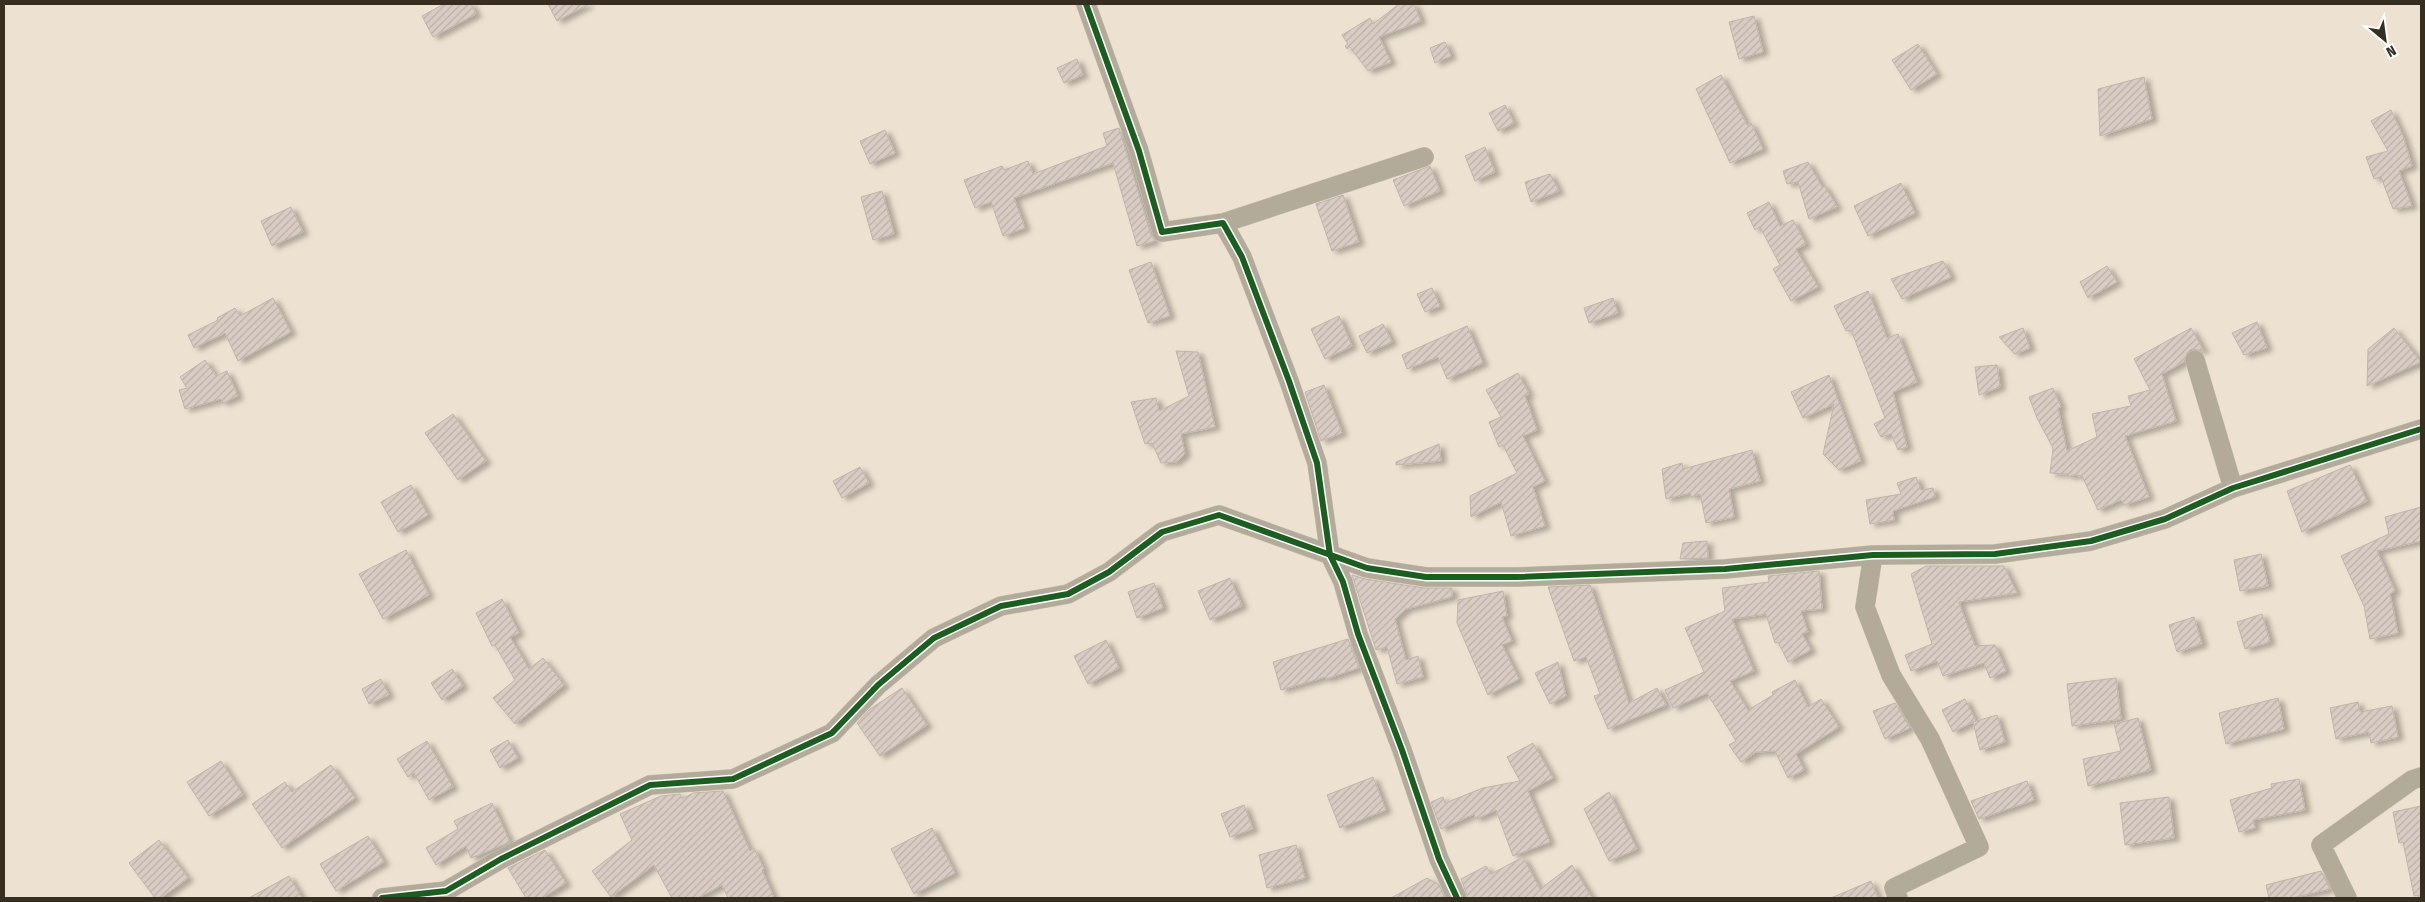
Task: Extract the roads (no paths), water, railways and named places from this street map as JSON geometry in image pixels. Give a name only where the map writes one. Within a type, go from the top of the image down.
[{"type":"street","points":[[1086,4],[1139,151],[1162,232],[1223,222],[1424,158]]},
{"type":"street","points":[[1223,222],[1245,265],[1290,381],[1317,463],[1330,555],[1343,582],[1358,634],[1402,750],[1439,859],[1457,898]]},
{"type":"street","points":[[2195,360],[2233,488]]},
{"type":"street","points":[[382,898],[446,891],[501,859],[650,785],[733,779],[832,733],[878,685],[934,638],[1001,606],[1068,594],[1109,572],[1162,532],[1218,515],[1367,568],[1426,577],[1518,577],[1725,568],[1873,555],[1995,554],[2091,541],[2165,519],[2233,488],[2421,429]]},
{"type":"street","points":[[1873,555],[1865,608],[1891,675],[1930,738],[1979,847],[1894,888],[1898,898]]},
{"type":"street","points":[[2347,898],[2321,845],[2412,780],[2421,777]]}]
